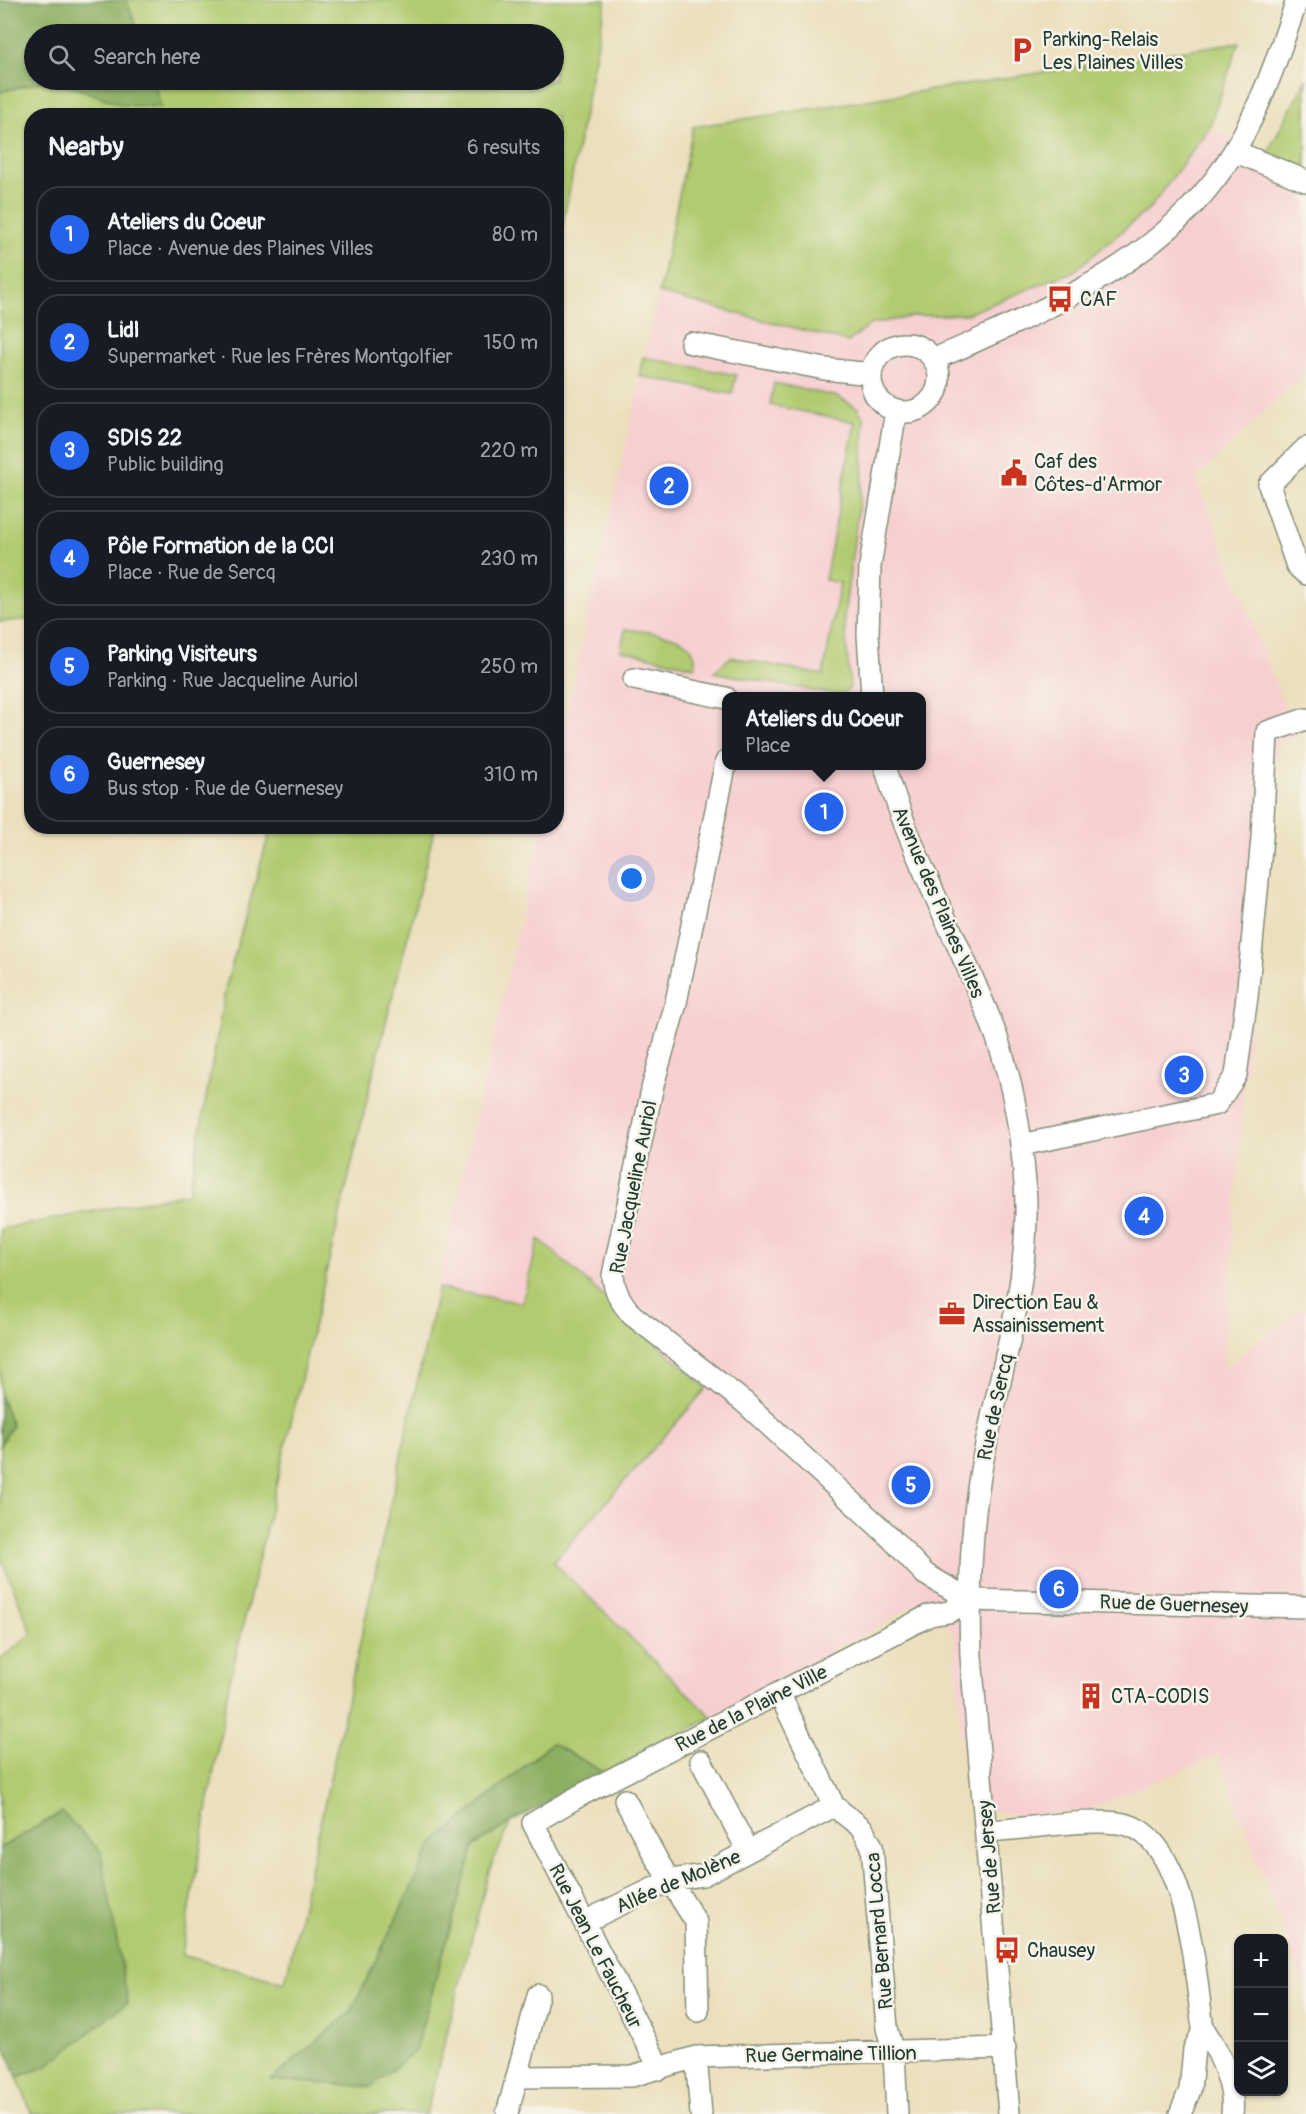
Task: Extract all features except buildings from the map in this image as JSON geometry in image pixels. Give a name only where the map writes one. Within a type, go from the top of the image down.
[{"type":"street","points":[[933,358],[956,351],[1098,282],[1180,218],[1204,192],[1234,151],[1272,71],[1297,0]]},
{"type":"street","points":[[1234,151],[1306,181]]},
{"type":"street","points":[[902,343],[925,350],[933,358],[939,381],[929,402],[908,412],[896,411],[879,401],[874,393],[871,374],[881,353],[902,343]]},
{"type":"street","points":[[691,344],[825,369],[871,374]]},
{"type":"street","points":[[872,692],[868,634],[870,566],[896,411]]},
{"type":"street","points":[[1306,448],[1269,485],[1298,566],[1306,574]]},
{"type":"street","points":[[634,678],[722,697]]},
{"type":"street","points":[[1021,1145],[1217,1104],[1236,1075],[1247,997],[1262,838],[1267,732],[1306,719]]},
{"type":"street","name":"Rue Jacqueline Auriol","points":[[724,770],[675,1007],[653,1085],[633,1178],[613,1275],[614,1287],[632,1315],[744,1402],[890,1537],[925,1574],[970,1600]]},
{"type":"street","name":"Avenue des Plaines Villes","points":[[886,770],[897,806],[997,1038]]},
{"type":"street","name":"Rue de Sercq","points":[[970,1600],[973,1536],[980,1475],[1014,1322],[1021,1266],[1025,1186],[1021,1145],[1008,1075],[997,1038]]},
{"type":"street","name":"Rue de Guernesey","points":[[970,1600],[1306,1607]]},
{"type":"street","name":"Rue de la Plaine Ville","points":[[533,1823],[582,1795],[930,1615],[949,1612],[970,1600]]},
{"type":"street","name":"Rue de Jersey","points":[[970,1600],[971,1656],[1009,2114]]},
{"type":"street","name":"Rue Bernard Locca","points":[[779,1693],[834,1806],[862,1828],[872,1846],[888,2028],[894,2053],[897,2114]]},
{"type":"street","points":[[701,1761],[748,1851]]},
{"type":"street","points":[[625,1800],[696,1922],[699,2012]]},
{"type":"street","name":"Allée de Molène","points":[[584,1922],[671,1880],[703,1875],[834,1806]]},
{"type":"street","points":[[986,1831],[1106,1822],[1128,1825],[1149,1836],[1163,1855],[1189,1925],[1203,2031],[1215,2047],[1230,2084],[1234,2100],[1232,2114]]},
{"type":"street","name":"Rue Jean Le Faucheur","points":[[533,1823],[660,2069]]},
{"type":"street","points":[[507,2114],[538,1995]]},
{"type":"street","points":[[1180,2114],[1190,2090],[1194,2049],[1203,2031]]},
{"type":"street","name":"Rue Germaine Tillion","points":[[517,2078],[632,2076],[696,2057],[1005,2048]]},
{"type":"street","points":[[696,2057],[701,2114]]},
{"type":"shaded area","points":[[1209,128],[1306,168],[1306,371],[1196,478],[1295,735],[1278,741],[1267,883],[1244,1087],[1222,1370],[1306,1306],[1306,1991],[1288,1942],[1288,1934],[1285,1934],[1219,1755],[1081,1812],[1020,1816],[966,1804],[954,1635],[926,1599],[712,1717],[553,1562],[707,1387],[539,1240],[522,1303],[438,1288],[539,834],[564,834],[564,726],[659,293],[848,342],[871,324],[915,316],[1151,207]]},
{"type":"green space","points":[[0,0],[126,0],[136,24],[24,24],[24,86],[0,92]]},
{"type":"green space","points":[[126,0],[606,0],[564,218],[564,108],[24,108],[24,620],[0,622],[0,92],[24,86],[24,90],[82,90],[123,105],[161,107],[156,90],[564,90],[564,24],[136,24]]},
{"type":"green space","points":[[1239,42],[1209,128],[1151,207],[1074,271],[967,314],[915,316],[871,324],[848,342],[659,293],[693,127]]},
{"type":"green space","points":[[1306,79],[1306,168],[1268,152]]},
{"type":"green space","points":[[82,90],[156,90],[161,107],[123,105]]},
{"type":"green space","points":[[643,357],[736,375],[732,394],[639,376]]},
{"type":"green space","points":[[774,383],[838,397],[858,408],[864,419],[863,473],[844,617],[850,687],[846,692],[820,692],[713,672],[731,657],[823,675],[840,583],[825,580],[855,422],[770,405]]},
{"type":"green space","points":[[625,629],[659,633],[682,640],[690,646],[694,655],[695,667],[621,650]]},
{"type":"green space","points":[[269,834],[433,834],[373,1074],[228,1689],[182,1955],[285,1983],[438,1288],[522,1303],[539,1239],[707,1388],[553,1562],[712,1717],[605,1773],[551,1743],[432,1845],[351,2012],[272,2080],[371,2087],[415,2051],[474,1846],[511,1822],[489,1871],[426,2114],[32,2114],[17,2077],[47,2066],[62,1812],[0,1848],[0,1659],[32,1634],[0,1555],[0,1445],[12,1426],[0,1395],[0,1229],[189,1193],[226,986]]},
{"type":"green space","points":[[0,1395],[12,1426],[0,1445]]},
{"type":"green space","points":[[552,1743],[605,1773],[511,1822],[474,1846],[415,2051],[371,2087],[271,2080],[351,2012],[432,1845]]},
{"type":"green space","points":[[62,1812],[101,1852],[128,2002],[47,2066],[17,2077],[0,2034],[0,1848]]},
{"type":"place","name":"Parking-Relais Les Plaines Villes","points":[[1022,50]]},
{"type":"place","name":"CAF","points":[[1060,299]]},
{"type":"place","name":"Caf des Côtes-d'Armor","points":[[1014,473]]},
{"type":"place","name":"Lidl","points":[[669,486]]},
{"type":"place","name":"Ateliers du Coeur","points":[[824,812]]},
{"type":"place","name":"SDIS 22","points":[[1184,1075]]},
{"type":"place","name":"Pôle Formation de la CCI","points":[[1144,1216]]},
{"type":"place","name":"Direction Eau & Assainissement","points":[[952,1314]]},
{"type":"place","name":"Parking Visiteurs","points":[[911,1485]]},
{"type":"place","name":"Guernesey","points":[[1059,1589]]},
{"type":"place","name":"CTA-CODIS","points":[[1091,1696]]},
{"type":"place","name":"Chausey","points":[[1007,1950]]}]
